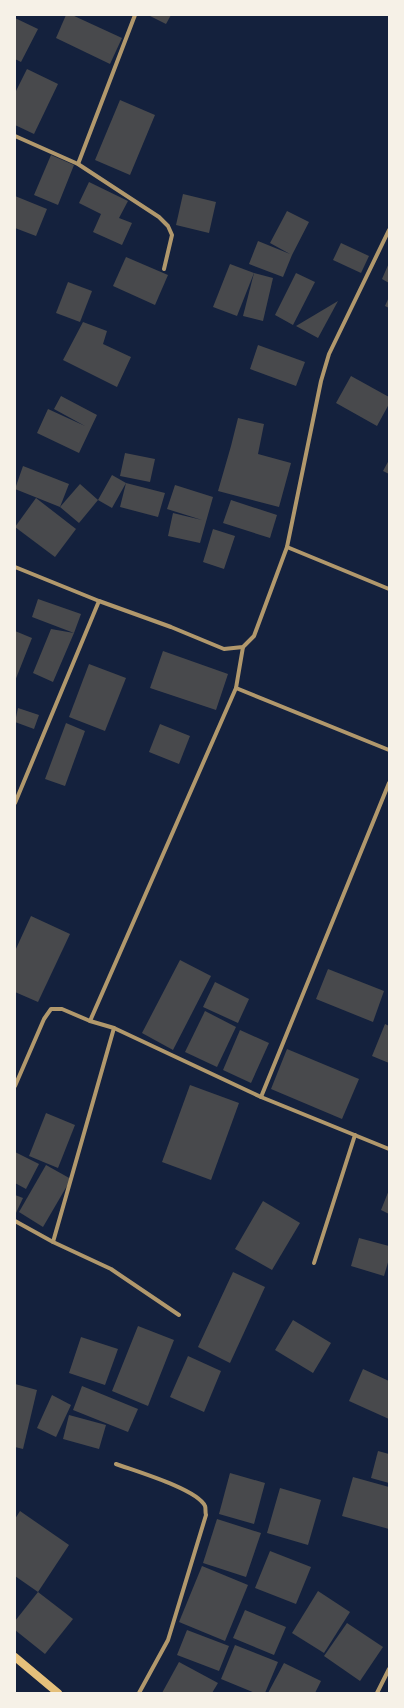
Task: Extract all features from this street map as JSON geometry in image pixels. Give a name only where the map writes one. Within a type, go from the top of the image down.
[{"type":"main road","points":[[15,1657],[58,1693]]},
{"type":"street","points":[[78,164],[135,15]]},
{"type":"street","points":[[15,136],[78,164],[159,217],[168,226],[172,235],[164,269]]},
{"type":"street","points":[[90,1021],[236,688],[243,647],[254,636],[287,547],[321,381],[330,354],[389,230]]},
{"type":"street","points":[[287,547],[389,589]]},
{"type":"street","points":[[15,567],[99,602],[171,627],[224,649],[243,647]]},
{"type":"street","points":[[15,803],[99,602]]},
{"type":"street","points":[[236,688],[389,750]]},
{"type":"street","points":[[261,1097],[389,783]]},
{"type":"street","points":[[15,1086],[44,1019],[51,1009],[62,1009],[90,1021],[114,1028],[261,1097],[389,1149]]},
{"type":"street","points":[[53,1242],[114,1028]]},
{"type":"street","points":[[314,1263],[356,1135]]},
{"type":"street","points":[[15,1221],[53,1242],[111,1269],[179,1315]]},
{"type":"street","points":[[116,1464],[189,1491],[200,1499],[205,1506],[206,1515],[168,1640],[139,1693]]},
{"type":"street","points":[[377,1693],[389,1669]]},
{"type":"building","points":[[66,15],[72,15],[122,38],[110,64],[56,38]]},
{"type":"building","points":[[148,15],[171,15],[166,24]]},
{"type":"building","points":[[15,18],[38,29],[21,62],[15,59]]},
{"type":"building","points":[[27,69],[58,84],[34,134],[15,125],[15,93]]},
{"type":"building","points":[[120,100],[155,115],[130,175],[95,160]]},
{"type":"building","points":[[51,155],[74,165],[58,205],[34,195]]},
{"type":"building","points":[[89,182],[128,201],[119,218],[132,223],[122,245],[93,232],[101,214],[79,203]]},
{"type":"building","points":[[183,194],[216,202],[209,233],[176,225]]},
{"type":"building","points":[[15,196],[47,209],[36,236],[15,228]]},
{"type":"building","points":[[287,211],[309,222],[292,255],[283,277],[249,264],[258,241],[290,254],[270,243]]},
{"type":"building","points":[[341,243],[369,256],[361,273],[333,260]]},
{"type":"building","points":[[126,257],[168,275],[155,305],[113,286]]},
{"type":"building","points":[[389,263],[389,283],[382,279]]},
{"type":"building","points":[[230,264],[254,273],[237,316],[213,307]]},
{"type":"building","points":[[254,273],[273,278],[263,321],[243,316]]},
{"type":"building","points":[[296,273],[315,282],[293,325],[275,315]]},
{"type":"building","points":[[68,282],[92,291],[80,322],[56,313]]},
{"type":"building","points":[[389,297],[389,308],[385,306]]},
{"type":"building","points":[[338,301],[318,338],[296,326]]},
{"type":"building","points":[[83,322],[107,331],[103,344],[131,357],[117,387],[63,360]]},
{"type":"building","points":[[258,345],[305,362],[296,386],[250,369]]},
{"type":"building","points":[[351,376],[389,397],[389,404],[377,426],[336,403]]},
{"type":"building","points":[[61,396],[97,415],[79,453],[37,433],[48,409],[85,426],[54,409]]},
{"type":"building","points":[[238,418],[264,424],[258,454],[291,463],[279,507],[218,491]]},
{"type":"building","points":[[125,453],[155,459],[150,482],[120,476]]},
{"type":"building","points":[[389,460],[389,474],[383,471]]},
{"type":"building","points":[[23,466],[69,484],[60,507],[15,489]]},
{"type":"building","points":[[112,475],[126,483],[112,508],[98,500]]},
{"type":"building","points":[[126,483],[165,493],[158,517],[120,507]]},
{"type":"building","points":[[80,484],[98,500],[79,523],[60,507]]},
{"type":"building","points":[[175,485],[213,497],[200,543],[168,536],[173,513],[202,520],[167,509]]},
{"type":"building","points":[[36,498],[76,529],[55,557],[15,527]]},
{"type":"building","points":[[231,500],[277,515],[270,538],[223,523]]},
{"type":"building","points":[[213,529],[235,536],[224,569],[203,562]]},
{"type":"building","points":[[38,599],[81,614],[74,633],[32,617]]},
{"type":"building","points":[[51,629],[74,633],[53,682],[33,673]]},
{"type":"building","points":[[15,631],[32,638],[15,681]]},
{"type":"building","points":[[163,651],[228,674],[216,710],[150,688]]},
{"type":"building","points":[[89,664],[126,678],[105,731],[69,717]]},
{"type":"building","points":[[18,708],[39,715],[34,729],[15,722]]},
{"type":"building","points":[[66,723],[85,731],[65,786],[45,779]]},
{"type":"building","points":[[160,724],[190,736],[179,764],[149,752]]},
{"type":"building","points":[[31,916],[70,934],[38,1002],[15,992],[15,951]]},
{"type":"building","points":[[180,960],[211,976],[173,1050],[142,1033]]},
{"type":"building","points":[[328,969],[384,991],[373,1022],[316,999]]},
{"type":"building","points":[[215,982],[249,999],[238,1023],[203,1007]]},
{"type":"building","points":[[205,1011],[236,1027],[217,1067],[185,1052]]},
{"type":"building","points":[[385,1024],[389,1026],[389,1063],[372,1056]]},
{"type":"building","points":[[240,1030],[269,1043],[251,1083],[223,1070]]},
{"type":"building","points":[[287,1049],[359,1079],[342,1119],[271,1089]]},
{"type":"building","points":[[190,1085],[239,1103],[211,1180],[162,1162]]},
{"type":"building","points":[[46,1113],[75,1125],[58,1168],[29,1156]]},
{"type":"building","points":[[15,1152],[39,1164],[26,1189],[15,1183]]},
{"type":"building","points":[[46,1165],[71,1179],[43,1227],[19,1212]]},
{"type":"building","points":[[389,1190],[389,1214],[381,1210]]},
{"type":"building","points":[[15,1195],[23,1198],[15,1215]]},
{"type":"building","points":[[263,1201],[300,1223],[272,1270],[235,1249]]},
{"type":"building","points":[[359,1238],[389,1246],[389,1259],[384,1276],[351,1266]]},
{"type":"building","points":[[233,1272],[265,1287],[230,1363],[198,1347]]},
{"type":"building","points":[[293,1320],[331,1343],[313,1373],[275,1350]]},
{"type":"building","points":[[138,1326],[174,1340],[148,1406],[112,1391]]},
{"type":"building","points":[[81,1337],[118,1349],[105,1385],[69,1373]]},
{"type":"building","points":[[188,1356],[221,1371],[204,1412],[170,1397]]},
{"type":"building","points":[[363,1369],[389,1381],[389,1419],[349,1401]]},
{"type":"building","points":[[15,1384],[37,1390],[23,1449],[15,1447]]},
{"type":"building","points":[[82,1386],[138,1409],[128,1432],[73,1410]]},
{"type":"building","points":[[52,1395],[71,1405],[56,1437],[37,1428]]},
{"type":"building","points":[[69,1415],[106,1425],[99,1449],[63,1439]]},
{"type":"building","points":[[378,1451],[389,1454],[389,1483],[371,1478]]},
{"type":"building","points":[[230,1473],[265,1483],[254,1524],[219,1514]]},
{"type":"building","points":[[353,1477],[389,1487],[389,1529],[342,1516]]},
{"type":"building","points":[[280,1488],[321,1500],[308,1545],[267,1533]]},
{"type":"building","points":[[20,1511],[69,1545],[38,1592],[15,1576],[15,1519]]},
{"type":"building","points":[[217,1519],[261,1533],[246,1577],[203,1563]]},
{"type":"building","points":[[270,1551],[311,1567],[296,1604],[255,1588]]},
{"type":"building","points":[[202,1566],[248,1585],[225,1641],[179,1622]]},
{"type":"building","points":[[318,1591],[350,1612],[324,1653],[292,1633]]},
{"type":"building","points":[[38,1592],[73,1619],[45,1654],[15,1630],[15,1621]]},
{"type":"building","points":[[245,1610],[286,1627],[274,1655],[233,1638]]},
{"type":"building","points":[[347,1623],[383,1647],[360,1681],[324,1656]]},
{"type":"building","points":[[187,1630],[229,1646],[219,1671],[177,1655]]},
{"type":"building","points":[[235,1645],[278,1662],[265,1693],[255,1693],[221,1679]]},
{"type":"building","points":[[179,1662],[218,1683],[212,1693],[162,1693]]},
{"type":"building","points":[[284,1663],[321,1681],[315,1693],[268,1693]]}]
